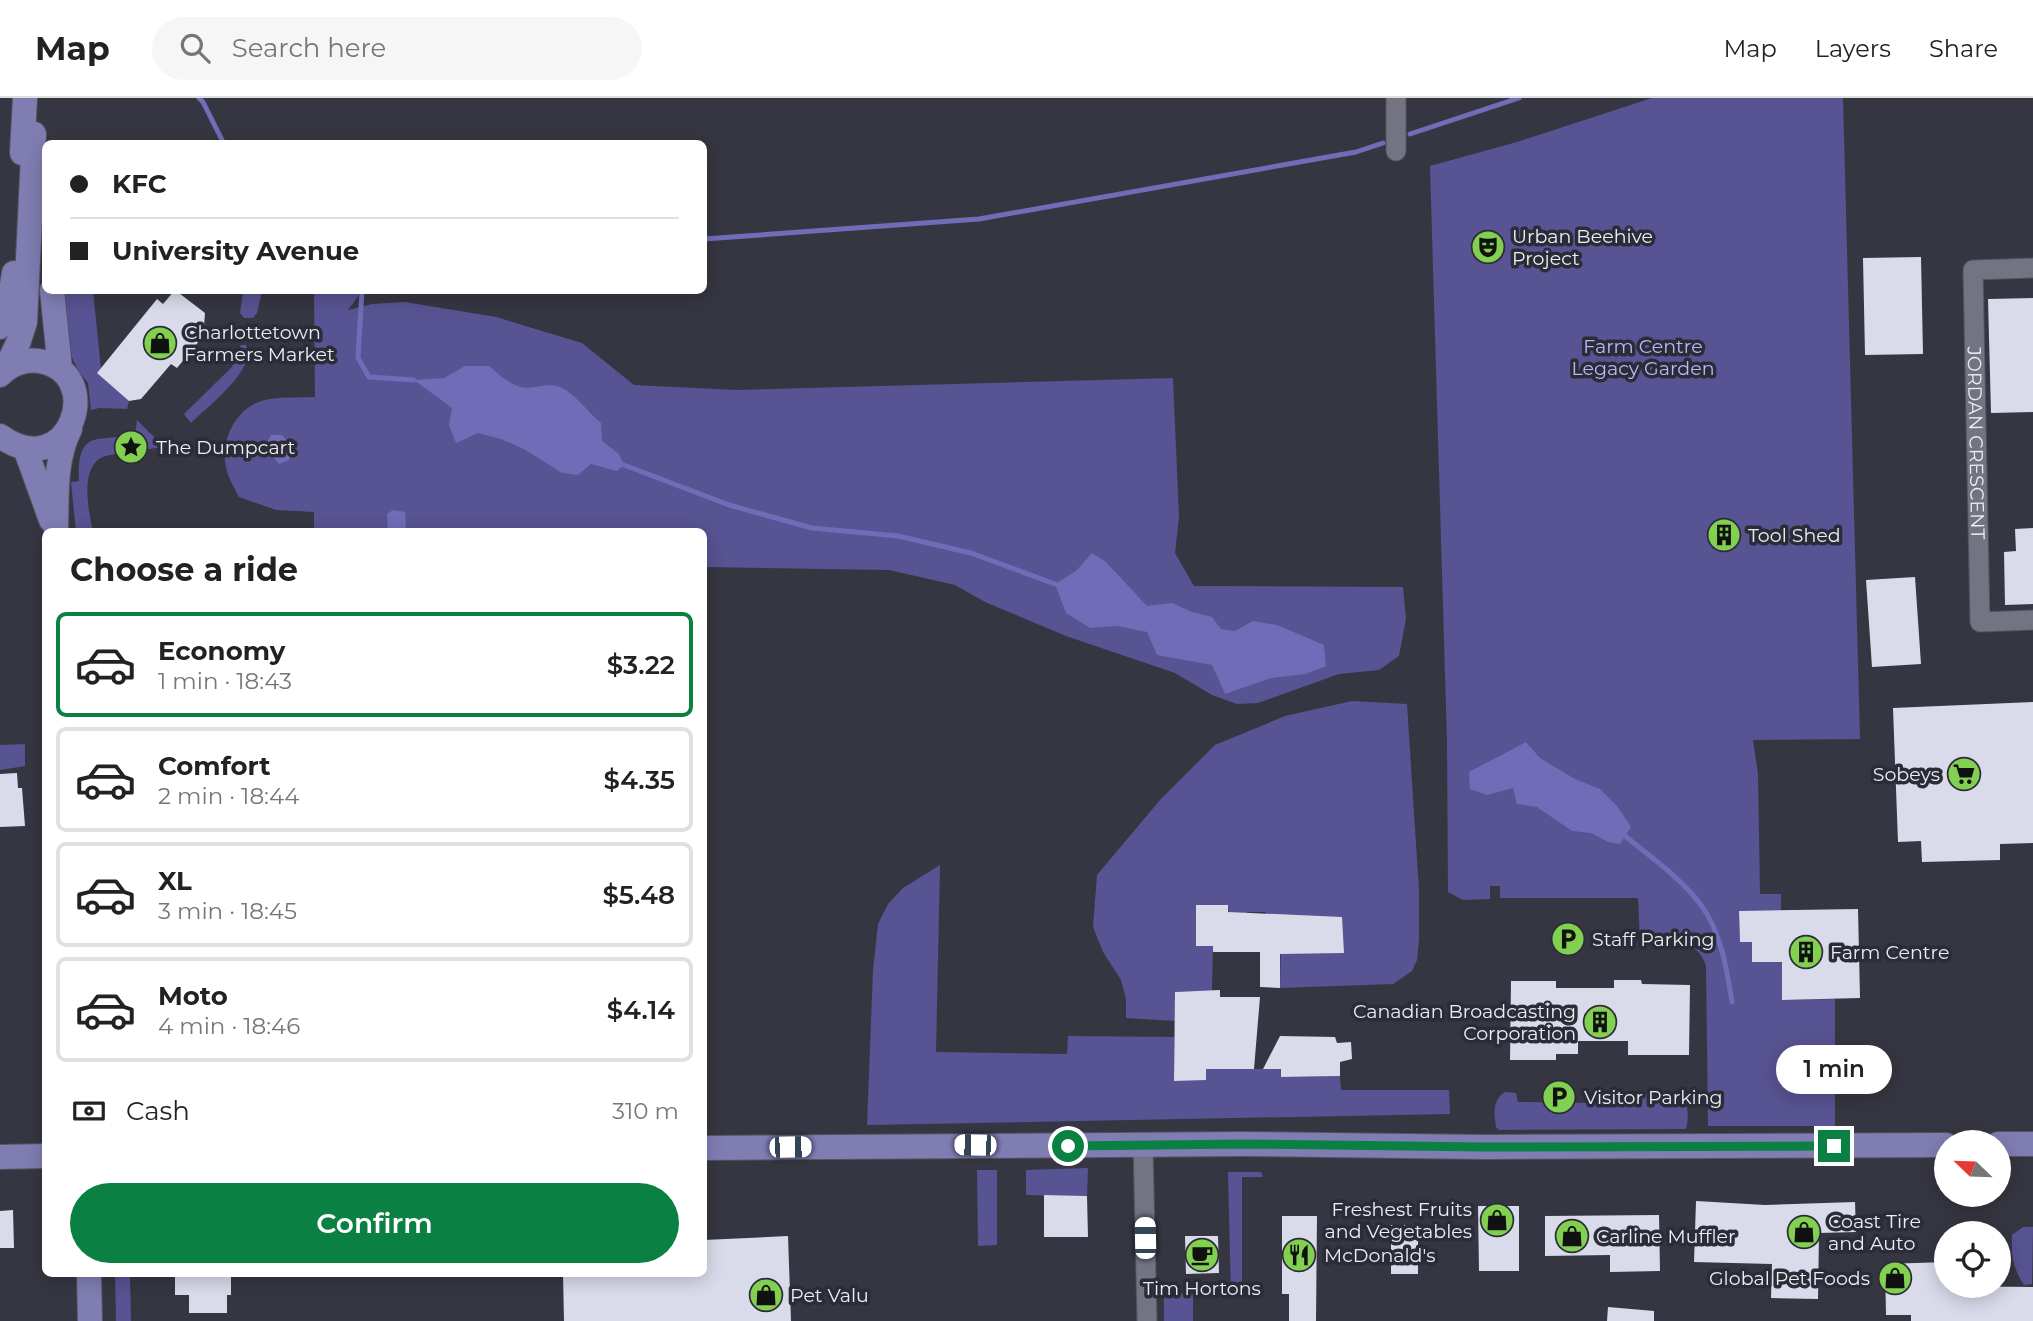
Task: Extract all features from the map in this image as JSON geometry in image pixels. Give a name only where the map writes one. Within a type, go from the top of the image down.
[{"type":"main road","points":[[0,327],[7,313],[14,282],[20,221],[25,98]]},
{"type":"main road","points":[[31,98],[42,201]]},
{"type":"main road","points":[[2,373],[19,341],[25,322],[34,134]]},
{"type":"main road","points":[[52,294],[60,369]]},
{"type":"main road","points":[[2,373],[17,363],[32,360],[47,362],[60,369],[74,391],[76,402],[72,425],[61,452],[58,469],[56,528]]},
{"type":"main road","points":[[0,436],[24,448],[39,449],[63,436],[72,425]]},
{"type":"main road","points":[[24,448],[54,528]]},
{"type":"main road","points":[[707,1148],[1143,1144],[1484,1147],[1934,1144]]},
{"type":"main road","points":[[2011,1144],[2033,1144]]},
{"type":"main road","points":[[0,1157],[42,1156]]},
{"type":"main road","points":[[89,1277],[90,1321]]},
{"type":"street","points":[[1396,98],[1396,151]]},
{"type":"street","name":"JORDAN CRESCENT","points":[[2033,268],[1973,270],[1980,622],[2033,620]]},
{"type":"street","points":[[1143,1144],[1147,1321]]},
{"type":"green space","name":"Farm Centre Legacy Garden","points":[[1652,98],[1843,98],[1860,739],[1753,740],[1758,774],[1760,894],[1781,894],[1781,911],[1739,912],[1740,942],[1752,942],[1752,962],[1782,962],[1782,1000],[1835,999],[1835,1126],[1708,1126],[1706,966],[1701,955],[1686,945],[1640,940],[1638,898],[1500,898],[1500,886],[1490,886],[1490,899],[1463,900],[1448,892],[1447,742],[1430,166],[1517,142]]},
{"type":"green space","points":[[61,294],[93,294],[101,369],[129,401],[127,409],[91,410],[88,383],[68,349]]},
{"type":"green space","points":[[243,294],[261,294],[257,313],[253,318],[244,318],[240,313]]},
{"type":"green space","points":[[314,294],[360,294],[348,310],[372,304],[405,302],[496,317],[582,343],[634,385],[737,390],[1173,378],[1179,517],[1175,553],[1194,586],[1403,587],[1406,619],[1399,656],[1379,670],[1339,674],[1258,703],[1237,704],[1212,695],[1175,673],[1066,636],[985,602],[955,585],[889,570],[707,567],[707,528],[314,528],[314,512],[276,510],[239,497],[228,475],[225,447],[237,419],[252,405],[274,398],[315,397]]},
{"type":"green space","points":[[241,345],[246,345],[248,355],[238,376],[219,398],[191,423],[184,414],[232,367]]},
{"type":"green space","points":[[137,420],[164,447],[99,459],[89,474],[87,493],[92,528],[76,528],[71,482],[79,481],[79,464],[86,445],[100,439],[135,434]]},
{"type":"green space","points":[[1352,701],[1407,704],[1419,891],[1419,939],[1417,960],[1412,971],[1393,984],[1280,988],[1281,940],[1265,939],[1266,912],[1247,912],[1247,918],[1229,918],[1228,905],[1196,906],[1196,945],[1213,946],[1212,991],[1175,992],[1175,1021],[1126,1018],[1126,999],[1121,980],[1103,952],[1093,927],[1097,875],[1160,800],[1215,745],[1285,716]]},
{"type":"green space","points":[[25,744],[25,766],[0,770],[0,745]]},
{"type":"green space","points":[[940,865],[936,1052],[1067,1054],[1068,1036],[1174,1037],[1174,1081],[1206,1069],[1266,1069],[1267,1060],[1280,1059],[1281,1077],[1340,1076],[1341,1090],[1449,1090],[1450,1114],[867,1125],[873,970],[878,924],[888,904],[903,888]]},
{"type":"green space","points":[[1505,1092],[1516,1093],[1518,1102],[1600,1103],[1603,1094],[1675,1095],[1686,1105],[1687,1124],[1686,1129],[1499,1130],[1496,1127],[1495,1108],[1498,1099]]},
{"type":"green space","points":[[1088,1168],[1087,1196],[1026,1195],[1026,1170]]},
{"type":"green space","points":[[977,1170],[997,1170],[997,1245],[978,1246]]},
{"type":"green space","points":[[1228,1172],[1261,1172],[1263,1177],[1242,1177],[1242,1297],[1231,1297]]},
{"type":"green space","points":[[2023,1227],[2033,1227],[2032,1284],[2024,1285],[2012,1255],[2012,1235]]},
{"type":"green space","points":[[115,1277],[130,1277],[131,1321],[116,1321]]},
{"type":"green space","points":[[1164,1293],[1193,1294],[1193,1321],[1164,1321]]},
{"type":"shaded area","points":[[465,366],[489,366],[508,381],[521,387],[551,385],[566,390],[601,423],[602,441],[619,454],[624,465],[617,471],[591,464],[578,475],[562,473],[524,449],[501,439],[478,433],[456,443],[449,425],[452,408],[414,380],[444,378]]},
{"type":"shaded area","points":[[271,435],[282,435],[288,442],[289,460],[279,464],[265,447]]},
{"type":"shaded area","points":[[393,510],[405,512],[406,528],[388,528],[387,514]]},
{"type":"shaded area","points":[[1092,553],[1106,562],[1147,606],[1172,603],[1212,617],[1221,629],[1235,631],[1253,621],[1277,625],[1324,645],[1326,666],[1306,674],[1271,678],[1225,694],[1212,665],[1157,655],[1147,632],[1117,626],[1090,628],[1066,613],[1055,584],[1076,571]]},
{"type":"shaded area","points":[[1526,742],[1540,758],[1575,779],[1600,789],[1617,806],[1631,827],[1620,844],[1608,842],[1591,833],[1572,831],[1537,807],[1517,804],[1513,788],[1487,795],[1470,789],[1469,772]]},
{"type":"building","points":[[1921,257],[1923,354],[1865,355],[1863,258]]},
{"type":"building","name":"Charlottetown Farmers Market","points":[[172,294],[180,294],[205,313],[204,326],[195,337],[200,340],[177,368],[171,364],[141,399],[129,401],[97,373],[157,299],[163,304]]},
{"type":"building","points":[[2033,298],[2033,412],[1991,413],[1988,299]]},
{"type":"building","name":"Tool Shed","points":[[1730,526],[1731,543],[1718,544],[1717,527]]},
{"type":"building","points":[[2033,528],[2033,604],[2005,605],[2004,552],[2016,551],[2015,529]]},
{"type":"building","points":[[1915,577],[1921,664],[1872,667],[1866,580]]},
{"type":"building","name":"Sobeys","points":[[2033,702],[2033,843],[2000,844],[2000,860],[1922,862],[1921,841],[1898,842],[1893,708]]},
{"type":"building","points":[[17,773],[18,788],[22,788],[25,826],[0,827],[0,774]]},
{"type":"building","points":[[1196,905],[1228,905],[1228,912],[1342,917],[1344,953],[1280,954],[1280,988],[1260,987],[1260,952],[1213,952],[1213,946],[1196,946]]},
{"type":"building","name":"Farm Centre","points":[[1858,909],[1860,998],[1782,1000],[1782,962],[1752,962],[1752,942],[1740,942],[1739,911]]},
{"type":"building","name":"Canadian Broadcasting Corporation","points":[[1614,980],[1641,980],[1642,984],[1690,985],[1689,1055],[1628,1055],[1628,1041],[1578,1041],[1578,1054],[1556,1054],[1556,1060],[1510,1060],[1511,981],[1556,981],[1556,988],[1614,988]]},
{"type":"building","points":[[1220,990],[1220,997],[1260,997],[1254,1069],[1206,1069],[1206,1080],[1174,1081],[1175,992]]},
{"type":"building","points":[[1280,1036],[1335,1037],[1337,1043],[1351,1042],[1352,1059],[1340,1062],[1340,1076],[1281,1077],[1281,1069],[1263,1069]]},
{"type":"building","points":[[1044,1195],[1087,1196],[1088,1237],[1044,1237]]},
{"type":"building","points":[[1696,1201],[1765,1205],[1855,1202],[1856,1232],[1819,1233],[1818,1299],[1771,1298],[1772,1264],[1694,1262]]},
{"type":"building","points":[[1478,1206],[1519,1206],[1519,1271],[1479,1271]]},
{"type":"building","points":[[13,1210],[14,1248],[0,1248],[0,1211]]},
{"type":"building","points":[[1659,1215],[1660,1271],[1610,1272],[1610,1255],[1545,1256],[1545,1216]]},
{"type":"building","name":"McDonald's","points":[[1282,1216],[1317,1216],[1316,1321],[1289,1321],[1289,1294],[1282,1294]]},
{"type":"building","points":[[1391,1225],[1418,1225],[1418,1274],[1391,1274]]},
{"type":"building","points":[[788,1236],[791,1321],[564,1321],[563,1277],[707,1277],[707,1240]]},
{"type":"building","name":"Tim Hortons","points":[[1185,1236],[1218,1236],[1219,1273],[1186,1274]]},
{"type":"building","points":[[1934,1262],[1934,1298],[2011,1298],[2011,1287],[2033,1287],[2033,1321],[1911,1321],[1911,1315],[1886,1315],[1885,1264]]},
{"type":"building","points":[[175,1277],[231,1277],[227,1313],[189,1313],[189,1295],[175,1295]]},
{"type":"building","points":[[1608,1307],[1654,1311],[1654,1321],[1607,1321]]},
{"type":"waterway","points":[[199,98],[222,140]]},
{"type":"waterway","points":[[1410,134],[1519,98]]},
{"type":"waterway","points":[[707,239],[979,219],[1356,152],[1383,143]]},
{"type":"waterway","points":[[362,294],[358,358],[369,377],[414,380]]},
{"type":"waterway","points":[[624,465],[729,505],[812,528],[898,536],[971,553],[1055,584]]},
{"type":"waterway","points":[[1625,836],[1665,868],[1701,905],[1714,927],[1722,952],[1732,1002]]},
{"type":"place","name":"Urban Beehive Project","points":[[1488,247]]},
{"type":"place","name":"Charlottetown Farmers Market","points":[[160,343]]},
{"type":"place","name":"The Dumpcart","points":[[131,447]]},
{"type":"place","name":"Tool Shed","points":[[1724,535]]},
{"type":"place","name":"Sobeys","points":[[1964,774]]},
{"type":"place","name":"Staff Parking","points":[[1568,939]]},
{"type":"place","name":"Farm Centre","points":[[1806,952]]},
{"type":"place","name":"Canadian Broadcasting Corporation","points":[[1600,1022]]},
{"type":"place","name":"Visitor Parking","points":[[1559,1097]]},
{"type":"place","name":"Freshest Fruits and Vegetables","points":[[1497,1220]]},
{"type":"place","name":"Coast Tire and Auto","points":[[1804,1232]]},
{"type":"place","name":"Carline Muffler","points":[[1572,1236]]},
{"type":"place","name":"Tim Hortons","points":[[1202,1255]]},
{"type":"place","name":"McDonald's","points":[[1299,1255]]},
{"type":"place","name":"Global Pet Foods","points":[[1895,1278]]},
{"type":"place","name":"Pet Valu","points":[[766,1295]]},
{"type":"route","points":[[1068,1146],[1834,1146]]}]
